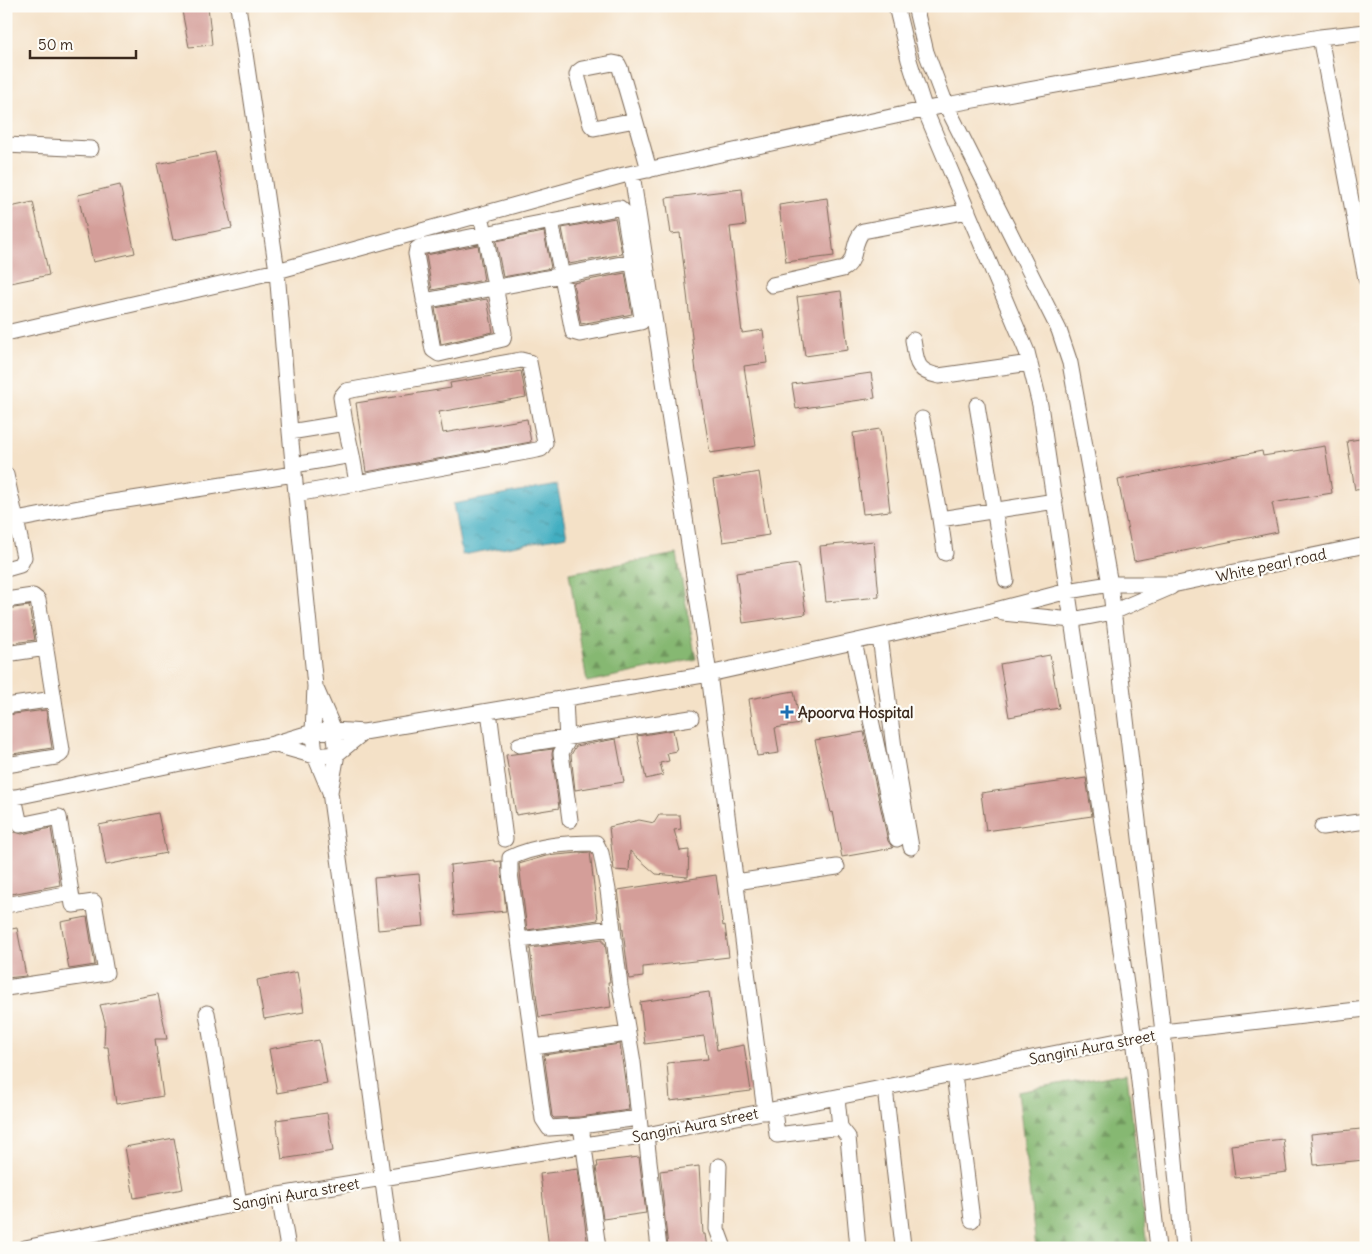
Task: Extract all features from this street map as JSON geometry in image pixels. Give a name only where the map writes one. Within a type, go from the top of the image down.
[{"type":"street","points":[[238,6],[277,271],[290,432],[315,686],[312,732],[315,756],[330,792],[392,1248]]},
{"type":"street","points":[[896,6],[909,60],[925,110],[1027,352],[1040,405],[1134,1038],[1158,1248]]},
{"type":"street","points":[[915,6],[926,52],[946,105],[1059,330],[1070,363],[1110,584],[1163,1032],[1183,1248]]},
{"type":"street","points":[[6,333],[277,271],[649,170],[946,105],[1320,37],[1366,32]]},
{"type":"street","points":[[1320,37],[1366,279]]},
{"type":"street","points":[[635,120],[594,128],[591,125],[586,108],[577,76],[578,72],[582,69],[613,63],[618,64],[635,120],[649,170]]},
{"type":"street","points":[[6,145],[91,149]]},
{"type":"street","points":[[632,174],[709,674],[736,882],[769,1111],[777,1135],[840,1127]]},
{"type":"street","points":[[482,215],[485,234],[504,333],[503,339],[439,354],[433,350],[416,254],[417,249],[485,234],[551,221],[620,208],[624,212],[642,321],[580,334],[573,332],[551,221]]},
{"type":"street","points":[[772,285],[849,266],[853,259],[858,236],[863,231],[968,211]]},
{"type":"street","points":[[424,301],[632,262]]},
{"type":"street","points":[[913,340],[917,363],[926,373],[939,376],[1030,363]]},
{"type":"street","points":[[296,494],[357,483],[541,449],[544,443],[529,362],[521,360],[346,391],[341,397],[357,483]]},
{"type":"street","points":[[977,405],[1006,580]]},
{"type":"street","points":[[922,419],[946,553]]},
{"type":"street","points":[[290,432],[345,423]]},
{"type":"street","points":[[16,520],[294,469],[352,455]]},
{"type":"street","points":[[6,475],[24,556],[20,565],[6,569]]},
{"type":"street","points":[[940,519],[1054,501]]},
{"type":"street","name":"White pearl road","points":[[1177,584],[1366,545]]},
{"type":"street","points":[[6,988],[106,973],[94,902],[73,905],[59,817],[20,825],[10,809],[273,744],[312,732],[334,730],[364,732],[709,674],[992,612],[1068,591],[1110,584],[1177,584]]},
{"type":"street","points":[[992,612],[1072,620],[1113,612],[1177,584]]},
{"type":"street","points":[[6,600],[33,596],[38,600],[62,750],[61,754],[56,757],[6,765]]},
{"type":"street","points":[[880,636],[894,748],[911,847]]},
{"type":"street","points":[[854,642],[897,839]]},
{"type":"street","points":[[6,654],[46,648]]},
{"type":"street","points":[[315,686],[334,730],[337,754],[330,792]]},
{"type":"street","points":[[565,698],[567,742],[561,753],[570,820]]},
{"type":"street","points":[[6,706],[54,699]]},
{"type":"street","points":[[489,711],[505,839]]},
{"type":"street","points":[[519,745],[691,718]]},
{"type":"street","points":[[273,744],[315,756],[337,754],[364,732]]},
{"type":"street","points":[[1322,826],[1366,821]]},
{"type":"street","points":[[638,1118],[581,1126],[549,1128],[543,1119],[510,858],[524,850],[572,843],[596,843],[601,853],[608,890],[611,928],[627,1034],[633,1062],[638,1118],[644,1136],[658,1248]]},
{"type":"street","points":[[736,882],[837,867]]},
{"type":"street","points":[[6,905],[71,893]]},
{"type":"street","points":[[520,940],[611,928]]},
{"type":"street","name":"Sangini Aura street","points":[[31,1247],[79,1242],[279,1195],[644,1136],[1163,1032],[1366,1009]]},
{"type":"street","points":[[207,1013],[239,1203]]},
{"type":"street","points":[[534,1047],[627,1034]]},
{"type":"street","points":[[954,1074],[972,1220]]},
{"type":"street","points":[[885,1088],[902,1246]]},
{"type":"street","points":[[837,1098],[840,1127],[848,1138],[858,1248]]},
{"type":"street","points":[[581,1126],[598,1248]]},
{"type":"street","points":[[719,1166],[717,1229],[724,1248]]},
{"type":"street","points":[[279,1195],[288,1248]]},
{"type":"green space","points":[[677,554],[696,659],[587,682],[569,573]]},
{"type":"green space","points":[[1127,1073],[1147,1248],[1036,1248],[1018,1092]]},
{"type":"water","points":[[557,485],[567,536],[462,555],[453,504]]},
{"type":"building","points":[[181,6],[208,6],[212,45],[189,47]]},
{"type":"building","points":[[215,152],[232,228],[173,240],[157,164]]},
{"type":"building","points":[[120,185],[135,253],[93,262],[78,195]]},
{"type":"building","points":[[742,189],[746,225],[730,227],[742,333],[763,330],[767,363],[744,366],[756,446],[710,453],[696,372],[680,233],[671,234],[666,198]]},
{"type":"building","points":[[827,198],[834,256],[786,262],[779,205]]},
{"type":"building","points":[[33,202],[49,275],[6,284],[6,208]]},
{"type":"building","points":[[615,218],[622,254],[569,264],[562,228]]},
{"type":"building","points":[[544,232],[551,268],[503,277],[496,241]]},
{"type":"building","points":[[478,245],[484,280],[432,290],[426,255]]},
{"type":"building","points":[[625,273],[632,314],[581,324],[573,283]]},
{"type":"building","points":[[841,291],[848,350],[805,356],[797,297]]},
{"type":"building","points":[[487,299],[493,332],[441,344],[435,308]]},
{"type":"building","points":[[521,371],[526,397],[439,412],[443,433],[527,419],[531,442],[366,472],[356,403],[451,388],[450,383]]},
{"type":"building","points":[[871,373],[875,398],[796,409],[792,384]]},
{"type":"building","points":[[880,429],[890,511],[863,514],[853,433]]},
{"type":"building","points":[[1366,438],[1366,489],[1355,490],[1347,441]]},
{"type":"building","points":[[1325,446],[1332,493],[1272,503],[1278,532],[1134,561],[1118,480],[1262,451],[1263,456]]},
{"type":"building","points":[[759,472],[769,535],[723,542],[713,480]]},
{"type":"building","points":[[874,541],[879,597],[826,602],[820,546]]},
{"type":"building","points":[[798,564],[806,614],[743,623],[736,573]]},
{"type":"building","points":[[29,606],[35,640],[6,644],[6,609]]},
{"type":"building","points":[[1050,655],[1059,708],[1009,717],[1000,664]]},
{"type":"building","points":[[794,691],[800,724],[775,728],[779,753],[757,756],[749,699]]},
{"type":"building","points":[[46,710],[52,748],[6,755],[6,715]]},
{"type":"building","points":[[673,730],[677,751],[667,753],[669,761],[660,763],[663,775],[646,779],[637,736]]},
{"type":"building","points":[[864,732],[888,841],[893,848],[842,857],[815,740]]},
{"type":"building","points":[[616,739],[624,782],[575,790],[571,755],[576,746]]},
{"type":"building","points":[[553,749],[552,754],[559,808],[516,815],[506,755]]},
{"type":"building","points":[[1086,778],[1092,816],[986,831],[981,793]]},
{"type":"building","points":[[158,813],[166,853],[106,865],[99,825]]},
{"type":"building","points":[[659,815],[680,815],[681,829],[674,830],[680,851],[689,850],[688,877],[656,874],[630,851],[629,871],[614,870],[609,827],[639,820],[654,823]]},
{"type":"building","points":[[51,828],[60,885],[6,895],[6,834],[15,832],[22,834]]},
{"type":"building","points":[[590,852],[598,920],[527,930],[519,864],[546,856]]},
{"type":"building","points":[[495,860],[495,862],[501,861],[506,911],[454,916],[450,865]]},
{"type":"building","points":[[419,874],[424,926],[378,930],[374,878]]},
{"type":"building","points":[[716,875],[729,957],[643,967],[643,977],[629,979],[618,890]]},
{"type":"building","points":[[87,917],[95,965],[69,969],[61,922]]},
{"type":"building","points":[[17,928],[26,976],[6,978],[6,930]]},
{"type":"building","points":[[603,939],[610,982],[608,982],[611,1007],[539,1017],[530,948]]},
{"type":"building","points":[[297,972],[304,1012],[264,1019],[257,980]]},
{"type":"building","points":[[709,992],[717,1050],[744,1045],[751,1091],[670,1101],[667,1063],[708,1059],[704,1036],[645,1044],[640,1002]]},
{"type":"building","points":[[158,994],[167,1039],[155,1039],[163,1096],[116,1104],[108,1047],[104,1047],[105,1022],[100,1005]]},
{"type":"building","points":[[319,1040],[327,1084],[277,1093],[269,1049]]},
{"type":"building","points":[[620,1044],[629,1110],[580,1117],[554,1118],[552,1116],[544,1055]]},
{"type":"building","points":[[327,1113],[333,1151],[282,1159],[276,1120]]},
{"type":"building","points":[[1361,1129],[1364,1160],[1314,1165],[1311,1134]]},
{"type":"building","points":[[174,1138],[183,1189],[134,1198],[125,1147]]},
{"type":"building","points":[[1283,1139],[1287,1172],[1235,1178],[1231,1145]]},
{"type":"building","points":[[639,1157],[646,1213],[603,1219],[596,1167],[598,1167],[597,1162]]},
{"type":"building","points":[[699,1166],[703,1234],[705,1234],[707,1248],[668,1248],[660,1171]]},
{"type":"building","points":[[578,1169],[588,1248],[549,1248],[540,1174]]},
{"type":"place","name":"Apoorva Hospital","points":[[787,712]]}]
